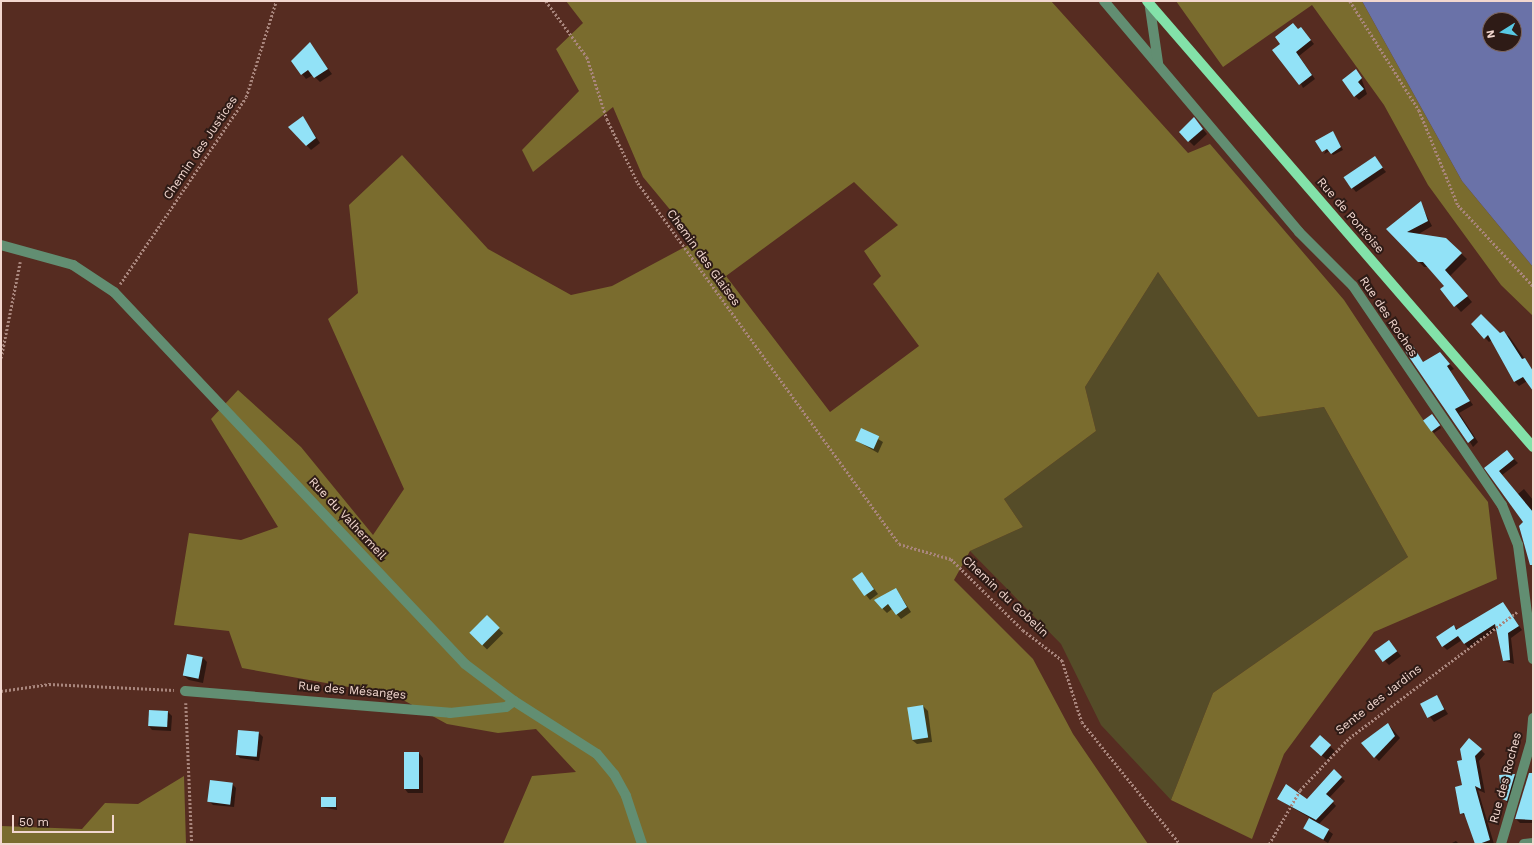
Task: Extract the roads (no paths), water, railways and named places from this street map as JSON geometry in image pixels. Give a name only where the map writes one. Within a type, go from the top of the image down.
[{"type":"main road","name":"Rue de Pontoise","points":[[1148,2],[1533,448]]},
{"type":"street","name":"Rue des Roches","points":[[1104,1],[1158,63],[1299,232],[1353,286],[1502,505],[1518,545],[1531,610],[1533,659]]},
{"type":"street","points":[[1148,2],[1158,63]]},
{"type":"street","name":"Rue du Valhermeil","points":[[1,245],[73,265],[114,292],[465,664],[514,701],[597,754],[614,774],[626,796],[642,844]]},
{"type":"street","name":"Rue des Mésanges","points":[[185,691],[450,713],[506,706],[514,701]]},
{"type":"street","name":"Rue des Roches","points":[[1501,844],[1531,742],[1533,718]]},
{"type":"street","points":[[1524,844],[1533,843]]},
{"type":"water","points":[[1362,1],[1533,1],[1533,267],[1462,181]]}]
